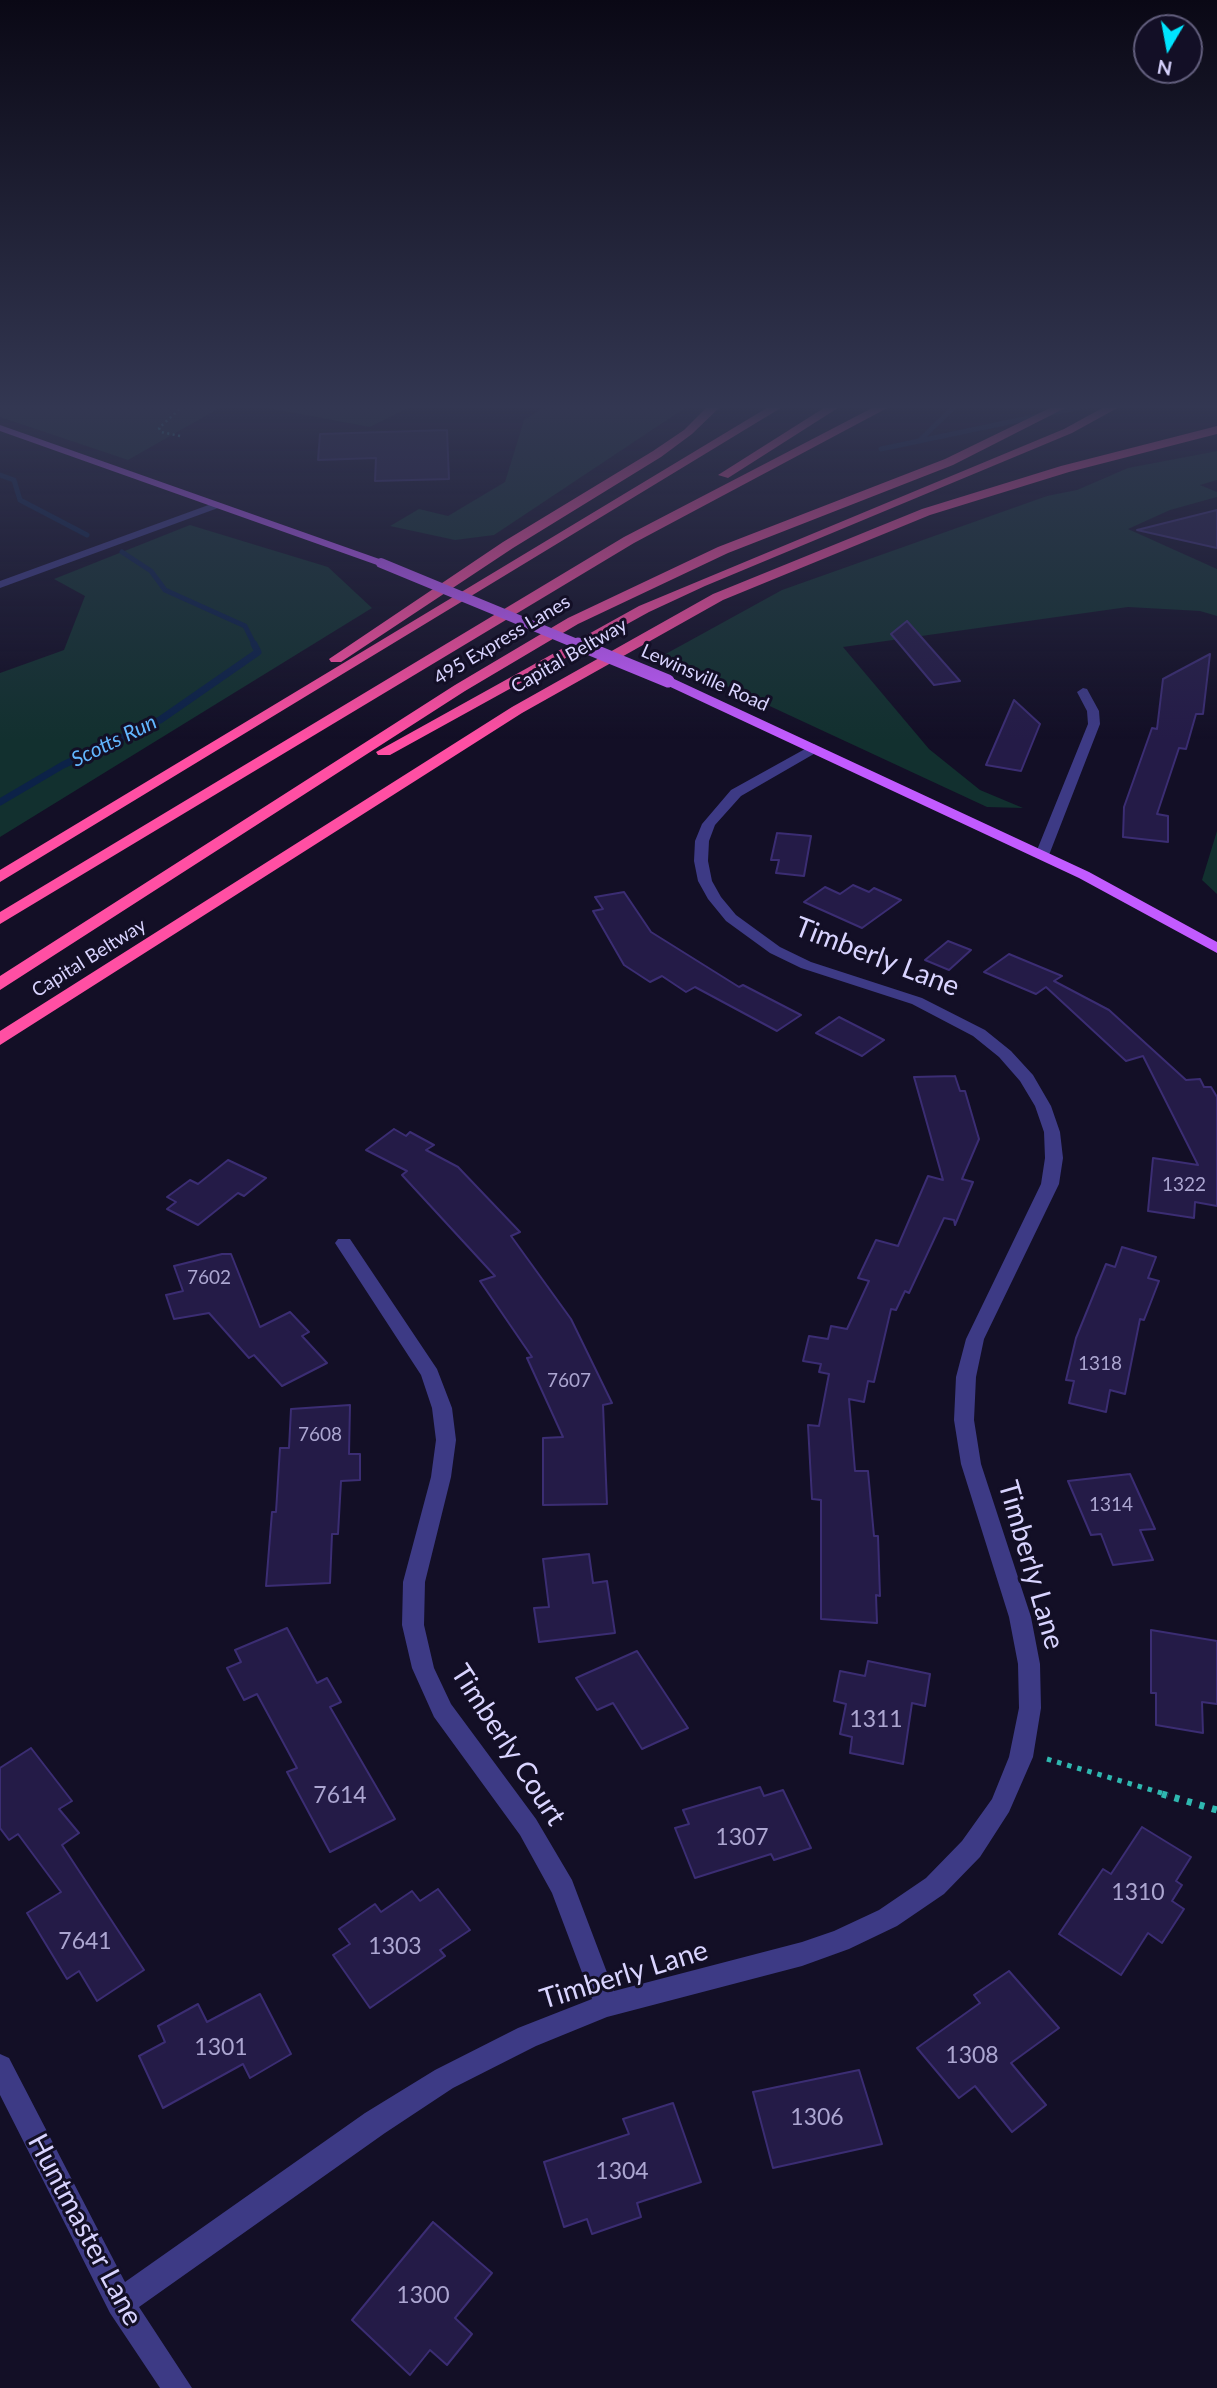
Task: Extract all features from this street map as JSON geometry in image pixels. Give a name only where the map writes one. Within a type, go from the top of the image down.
[{"type":"highway","points":[[109,810],[442,588],[555,517]]},
{"type":"highway","points":[[0,877],[593,517]]},
{"type":"highway","points":[[629,540],[662,517]]},
{"type":"highway","name":"495 Express Lanes","points":[[0,919],[629,540],[672,517]]},
{"type":"highway","name":"495 Express Lanes","points":[[0,984],[460,688],[573,621],[723,550],[805,517]]},
{"type":"highway","points":[[219,843],[644,609],[855,517]]},
{"type":"highway","name":"Capital Beltway","points":[[0,1039],[517,710],[663,626],[730,592],[854,539],[915,517]]},
{"type":"main road","name":"Lewinsville Road","points":[[248,517],[381,563],[668,681],[1042,855],[1130,898],[1217,948]]},
{"type":"street","points":[[0,584],[176,517]]},
{"type":"street","points":[[1042,855],[1094,724],[1093,711],[1083,692]]},
{"type":"street","name":"Timberly Lane","points":[[120,2303],[364,2131],[444,2079],[527,2037],[607,2005],[802,1954],[840,1941],[888,1918],[934,1886],[971,1849],[1001,1805],[1021,1752],[1030,1708],[1029,1664],[1020,1617],[971,1464],[964,1420],[965,1377],[975,1339],[1050,1184],[1054,1158],[1052,1132],[1043,1106],[1027,1079],[1005,1054],[979,1033],[917,1001],[806,965],[775,950],[732,918],[715,899],[705,881],[701,861],[702,841],[709,824],[736,793],[814,748]]},
{"type":"street","name":"Timberly Court","points":[[344,1243],[430,1374],[442,1408],[446,1440],[441,1477],[414,1582],[414,1625],[423,1668],[442,1710],[528,1827],[563,1888],[607,2005]]},
{"type":"street","name":"Huntmaster Lane","points":[[0,2067],[120,2303],[177,2388]]},
{"type":"path","points":[[1021,1752],[1217,1810]]},
{"type":"green space","points":[[405,517],[520,517],[494,535],[455,540],[390,526]]},
{"type":"green space","points":[[987,517],[1154,517],[1128,529],[1217,569],[1217,616],[1200,611],[1128,607],[843,647],[929,749],[980,790],[1023,808],[987,807],[662,656],[782,590]]},
{"type":"green space","points":[[190,525],[328,567],[372,608],[0,837],[0,673],[64,650],[85,596],[54,579]]},
{"type":"green space","points":[[1217,831],[1217,894],[1202,880]]},
{"type":"building","points":[[1187,517],[1217,517],[1217,548],[1137,530]]},
{"type":"building","points":[[907,621],[960,681],[934,685],[891,634]]},
{"type":"building","points":[[1210,654],[1203,714],[1196,714],[1186,749],[1179,748],[1157,814],[1168,816],[1168,842],[1123,837],[1124,807],[1152,728],[1157,729],[1163,679]]},
{"type":"building","points":[[1014,700],[1040,724],[1021,771],[986,765]]},
{"type":"building","points":[[777,833],[811,836],[804,876],[776,873],[779,860],[771,860]]},
{"type":"building","points":[[853,885],[869,892],[874,888],[901,900],[862,928],[804,902],[825,887],[840,894]]},
{"type":"building","points":[[624,892],[651,932],[739,987],[743,985],[801,1015],[777,1031],[695,987],[686,992],[662,976],[650,982],[624,965],[593,911],[603,909],[595,897]]},
{"type":"building","points":[[948,941],[971,950],[949,970],[925,960]]},
{"type":"building","points":[[1009,954],[1062,976],[1054,981],[1109,1010],[1186,1080],[1200,1079],[1204,1087],[1211,1087],[1217,1097],[1217,1206],[1195,1202],[1194,1218],[1148,1211],[1153,1158],[1198,1165],[1143,1056],[1126,1061],[1046,987],[1036,994],[984,972]]},
{"type":"building","points":[[839,1017],[884,1040],[862,1056],[816,1033]]},
{"type":"building","points":[[955,1076],[960,1091],[965,1091],[979,1139],[962,1179],[973,1182],[955,1225],[954,1220],[944,1218],[909,1293],[905,1291],[896,1310],[891,1309],[874,1382],[868,1381],[864,1402],[849,1399],[855,1471],[868,1471],[874,1536],[878,1536],[880,1596],[876,1595],[877,1623],[821,1619],[821,1500],[812,1499],[808,1425],[819,1426],[829,1374],[819,1372],[821,1364],[803,1361],[809,1336],[828,1339],[831,1326],[847,1329],[869,1281],[858,1278],[876,1240],[898,1246],[928,1176],[943,1180],[914,1077]]},
{"type":"building","points":[[394,1129],[406,1136],[410,1132],[434,1145],[426,1150],[458,1167],[520,1232],[511,1236],[571,1319],[612,1403],[603,1405],[607,1504],[543,1505],[543,1438],[563,1437],[527,1358],[532,1357],[480,1281],[495,1276],[402,1175],[407,1171],[366,1150]]},
{"type":"building","points":[[228,1160],[266,1178],[244,1196],[238,1193],[198,1225],[167,1209],[176,1202],[167,1197],[190,1180],[198,1184]]},
{"type":"building","points":[[1122,1247],[1156,1257],[1148,1278],[1159,1281],[1144,1320],[1140,1319],[1125,1394],[1110,1390],[1106,1412],[1069,1403],[1074,1381],[1066,1380],[1076,1338],[1106,1264],[1115,1267]]},
{"type":"building","points":[[231,1254],[260,1327],[290,1312],[309,1332],[302,1336],[327,1363],[282,1386],[254,1355],[249,1358],[209,1313],[174,1319],[166,1295],[183,1291],[174,1266]]},
{"type":"building","points":[[350,1405],[349,1454],[360,1454],[360,1480],[341,1481],[338,1534],[332,1534],[330,1583],[266,1586],[272,1512],[276,1512],[280,1448],[289,1448],[291,1409]]},
{"type":"building","points":[[1130,1474],[1155,1529],[1140,1530],[1153,1560],[1113,1565],[1101,1534],[1091,1535],[1068,1481]]},
{"type":"building","points":[[589,1554],[593,1583],[607,1581],[615,1633],[539,1642],[534,1608],[549,1607],[543,1559]]},
{"type":"building","points":[[287,1628],[317,1683],[327,1678],[341,1702],[330,1707],[395,1819],[330,1852],[287,1772],[297,1768],[257,1694],[244,1700],[227,1668],[241,1662],[235,1650]]},
{"type":"building","points":[[1151,1630],[1217,1641],[1217,1704],[1202,1702],[1203,1733],[1156,1725],[1156,1693],[1151,1693]]},
{"type":"building","points":[[637,1651],[688,1728],[642,1749],[613,1703],[597,1710],[576,1678]]},
{"type":"building","points":[[868,1661],[930,1674],[925,1706],[912,1703],[903,1764],[850,1753],[852,1737],[840,1734],[846,1704],[834,1701],[840,1671],[865,1676]]},
{"type":"building","points":[[31,1748],[72,1801],[59,1809],[79,1833],[62,1845],[144,1970],[97,2001],[79,1971],[67,1979],[27,1913],[61,1892],[18,1834],[9,1840],[0,1828],[0,1768]]},
{"type":"building","points":[[760,1787],[764,1796],[783,1790],[811,1848],[774,1860],[771,1854],[695,1878],[675,1828],[689,1824],[683,1810]]},
{"type":"building","points":[[1142,1827],[1191,1857],[1176,1881],[1182,1885],[1172,1901],[1184,1909],[1162,1943],[1148,1933],[1121,1975],[1059,1934],[1103,1869],[1111,1874]]},
{"type":"building","points":[[438,1889],[470,1930],[440,1950],[445,1956],[370,2008],[333,1955],[350,1944],[339,1929],[375,1904],[381,1912],[412,1891],[420,1901]]},
{"type":"building","points":[[1009,1971],[1059,2028],[1011,2063],[1046,2105],[1012,2132],[975,2086],[959,2098],[917,2048],[980,2003],[974,1995]]},
{"type":"building","points":[[260,1994],[291,2054],[250,2078],[243,2064],[163,2108],[139,2056],[165,2042],[158,2026],[198,2004],[207,2022]]},
{"type":"building","points":[[859,2070],[882,2144],[773,2168],[753,2092]]},
{"type":"building","points":[[673,2103],[701,2182],[637,2203],[641,2217],[592,2234],[587,2219],[564,2227],[544,2162],[629,2134],[623,2119]]},
{"type":"building","points":[[433,2222],[492,2273],[455,2318],[472,2334],[447,2365],[430,2350],[410,2375],[352,2320]]},
{"type":"waterway","points":[[53,517],[87,535]]},
{"type":"waterway","name":"Scotts Run","points":[[0,802],[63,765],[160,720],[258,652],[245,626],[165,590],[151,571],[122,552]]}]
